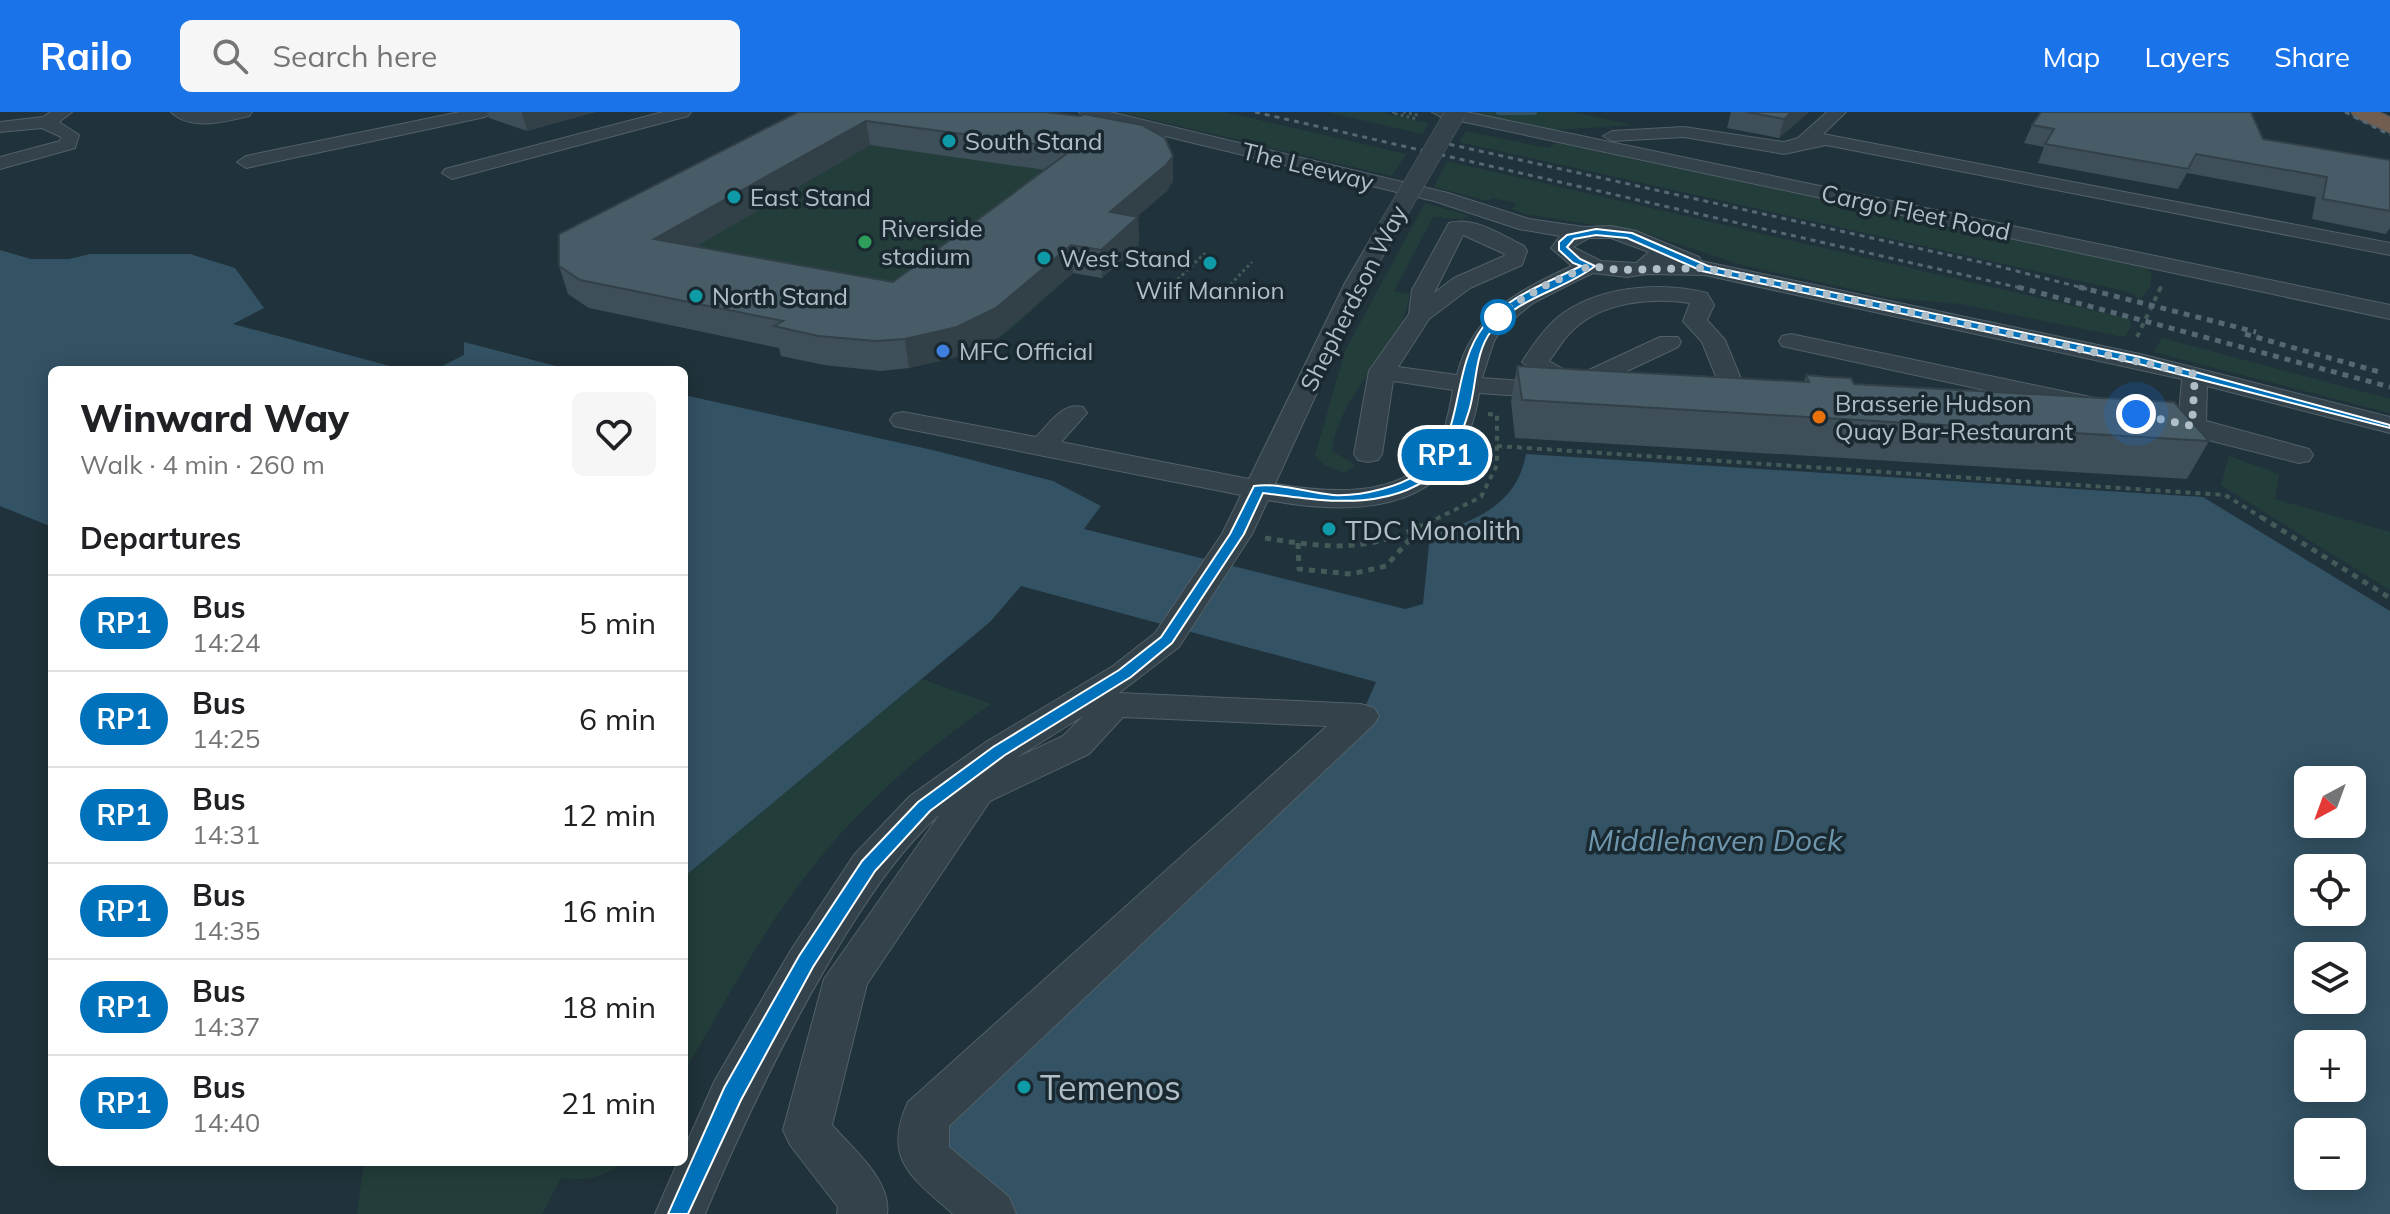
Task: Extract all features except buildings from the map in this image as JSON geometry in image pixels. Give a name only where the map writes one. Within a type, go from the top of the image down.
[{"type":"highway","points":[[2362,112],[2390,126]]},
{"type":"highway","points":[[2381,112],[2390,117]]},
{"type":"street","points":[[180,112],[194,119],[243,112]]},
{"type":"street","points":[[246,162],[485,112]]},
{"type":"street","points":[[452,173],[682,112]]},
{"type":"street","name":"The Leeway","points":[[1088,112],[1441,197],[1526,225],[1629,235],[1649,258]]},
{"type":"street","name":"Cargo Fleet Road","points":[[1441,112],[2390,312]]},
{"type":"street","name":"Shepherdson Way","points":[[680,1214],[732,1095],[806,962],[868,866],[924,806],[999,751],[1125,674],[1167,640],[1237,534],[1356,283],[1456,112]]},
{"type":"street","points":[[1568,138],[1684,132],[1784,148],[1797,146],[1837,112]]},
{"type":"street","points":[[0,127],[56,117]]},
{"type":"street","points":[[0,163],[46,153],[69,144],[70,135],[46,123],[56,117]]},
{"type":"street","points":[[1812,135],[2011,168]]},
{"type":"street","points":[[1812,135],[2390,249]]},
{"type":"street","points":[[1204,159],[1230,147]]},
{"type":"street","points":[[1292,183],[1318,168]]},
{"type":"street","name":"The Leeway","points":[[1526,225],[1576,261],[1590,266]]},
{"type":"street","points":[[1562,248],[1571,237],[1585,233]]},
{"type":"street","points":[[903,420],[1258,489],[1337,499],[1387,492],[1415,481],[1440,463],[1463,412],[1477,347],[1505,309],[1548,284],[1590,266],[1618,270],[1649,258],[2195,374],[2390,425]]},
{"type":"street","points":[[1574,386],[1534,362],[1546,352],[1565,324],[1607,303],[1649,293],[1678,293],[1699,298],[1702,305],[1695,321],[1713,340],[1728,379]]},
{"type":"street","points":[[1368,454],[1382,371],[1421,314]]},
{"type":"street","points":[[1791,341],[2192,426],[2299,455]]},
{"type":"street","points":[[1382,371],[1467,384],[1565,391],[1669,342]]},
{"type":"street","points":[[2192,426],[2195,374]]},
{"type":"street","points":[[1041,447],[1074,413]]},
{"type":"street","points":[[862,1214],[864,1201],[807,1130],[846,979],[977,791],[1076,745],[1114,705],[1361,716],[925,1117],[924,1157],[991,1214]]},
{"type":"path","points":[[1169,288],[1205,253]]},
{"type":"path","points":[[1218,298],[1252,262]]},
{"type":"path","points":[[2134,343],[2171,266]]},
{"type":"path","points":[[1497,446],[2225,495],[2390,598]]},
{"type":"path","points":[[1298,543],[1299,569],[1351,574],[1386,566],[1421,527]]},
{"type":"green space","points":[[1119,112],[1224,112],[1406,154],[1392,176]]},
{"type":"green space","points":[[1326,112],[1388,112],[1386,114],[1428,123],[1423,134]]},
{"type":"green space","points":[[1477,112],[1573,112],[1633,125],[1553,130],[1475,115]]},
{"type":"green space","name":"Riverside stadium","points":[[819,129],[1167,191],[1112,238],[1139,244],[1102,278],[1073,273],[1009,331],[981,348],[938,362],[881,371],[824,365],[788,350],[586,307],[568,294]]},
{"type":"green space","points":[[1466,131],[1548,148],[1557,143],[2146,268],[2152,274],[2150,287],[2140,299],[2129,292],[1459,142]]},
{"type":"green space","points":[[1447,161],[2130,319],[2131,327],[2126,336],[2118,336],[1961,304],[1891,298],[1742,265],[1642,232],[1529,215],[1512,209],[1517,203],[1492,198],[1488,201],[1434,187]]},
{"type":"green space","points":[[1425,203],[1469,216],[1462,219],[1433,217],[1394,291],[1410,294],[1404,315],[1384,352],[1358,388],[1338,428],[1332,451],[1355,465],[1345,473],[1325,465],[1315,456],[1345,351]]},
{"type":"green space","points":[[2162,338],[2390,399],[2390,413],[2153,352]]},
{"type":"green space","points":[[2229,456],[2279,474],[2275,499],[2390,532],[2390,590],[2221,485]]},
{"type":"green space","points":[[922,679],[991,704],[941,740],[895,780],[831,845],[776,917],[688,1065],[688,874]]},
{"type":"green space","points":[[363,1166],[617,1166],[594,1177],[561,1178],[542,1214],[357,1214]]},
{"type":"water","points":[[0,250],[31,259],[69,259],[90,254],[190,254],[235,268],[264,308],[233,324],[390,366],[48,366],[48,525],[0,506]]},
{"type":"water","points":[[464,342],[556,366],[442,366],[464,355]]},
{"type":"water","name":"Middlehaven Dock","points":[[688,396],[937,451],[1053,481],[1101,506],[1084,529],[1405,609],[1423,604],[1430,535],[1478,517],[1504,498],[1521,472],[1526,454],[2203,497],[2390,611],[2390,1214],[991,1214],[925,1117],[1361,716],[1376,682],[1021,586],[990,622],[688,874]]},
{"type":"waterway","points":[[1499,112],[1534,112]]},
{"type":"railway","points":[[1255,112],[2025,289]]},
{"type":"railway","points":[[2345,112],[2390,135]]},
{"type":"railway","points":[[1430,140],[1989,264],[2087,289]]},
{"type":"railway","points":[[2018,287],[2390,387]]},
{"type":"railway","points":[[2079,287],[2256,332]]},
{"type":"railway","points":[[2245,334],[2383,373]]},
{"type":"bus line","name":"RP1","points":[[680,1214],[732,1095],[806,962],[868,866],[924,806],[999,751],[1125,674],[1167,640],[1237,534],[1258,489],[1337,499],[1356,497],[1387,492],[1415,481],[1440,463],[1463,412],[1477,347],[1489,327],[1505,309],[1548,284],[1590,266],[1576,261],[1562,248],[1571,237],[1596,232],[1629,235],[1705,268],[2140,361],[2390,425]]},
{"type":"place","name":"South Stand","points":[[949,141]]},
{"type":"place","name":"East Stand","points":[[734,197]]},
{"type":"place","name":"Riverside stadium","points":[[865,242]]},
{"type":"place","name":"West Stand","points":[[1044,258]]},
{"type":"place","name":"Wilf Mannion","points":[[1210,263]]},
{"type":"place","name":"North Stand","points":[[696,296]]},
{"type":"place","name":"MFC Official","points":[[943,351]]},
{"type":"place","name":"Brasserie Hudson Quay Bar-Restaurant","points":[[1819,417]]},
{"type":"place","name":"TDC Monolith","points":[[1329,529]]},
{"type":"place","name":"Temenos","points":[[1024,1087]]},
{"type":"route","points":[[1498,317],[1505,309],[1548,284],[1590,266],[1618,270],[1644,267],[1705,268],[2195,374],[2192,426],[2136,414]]}]
